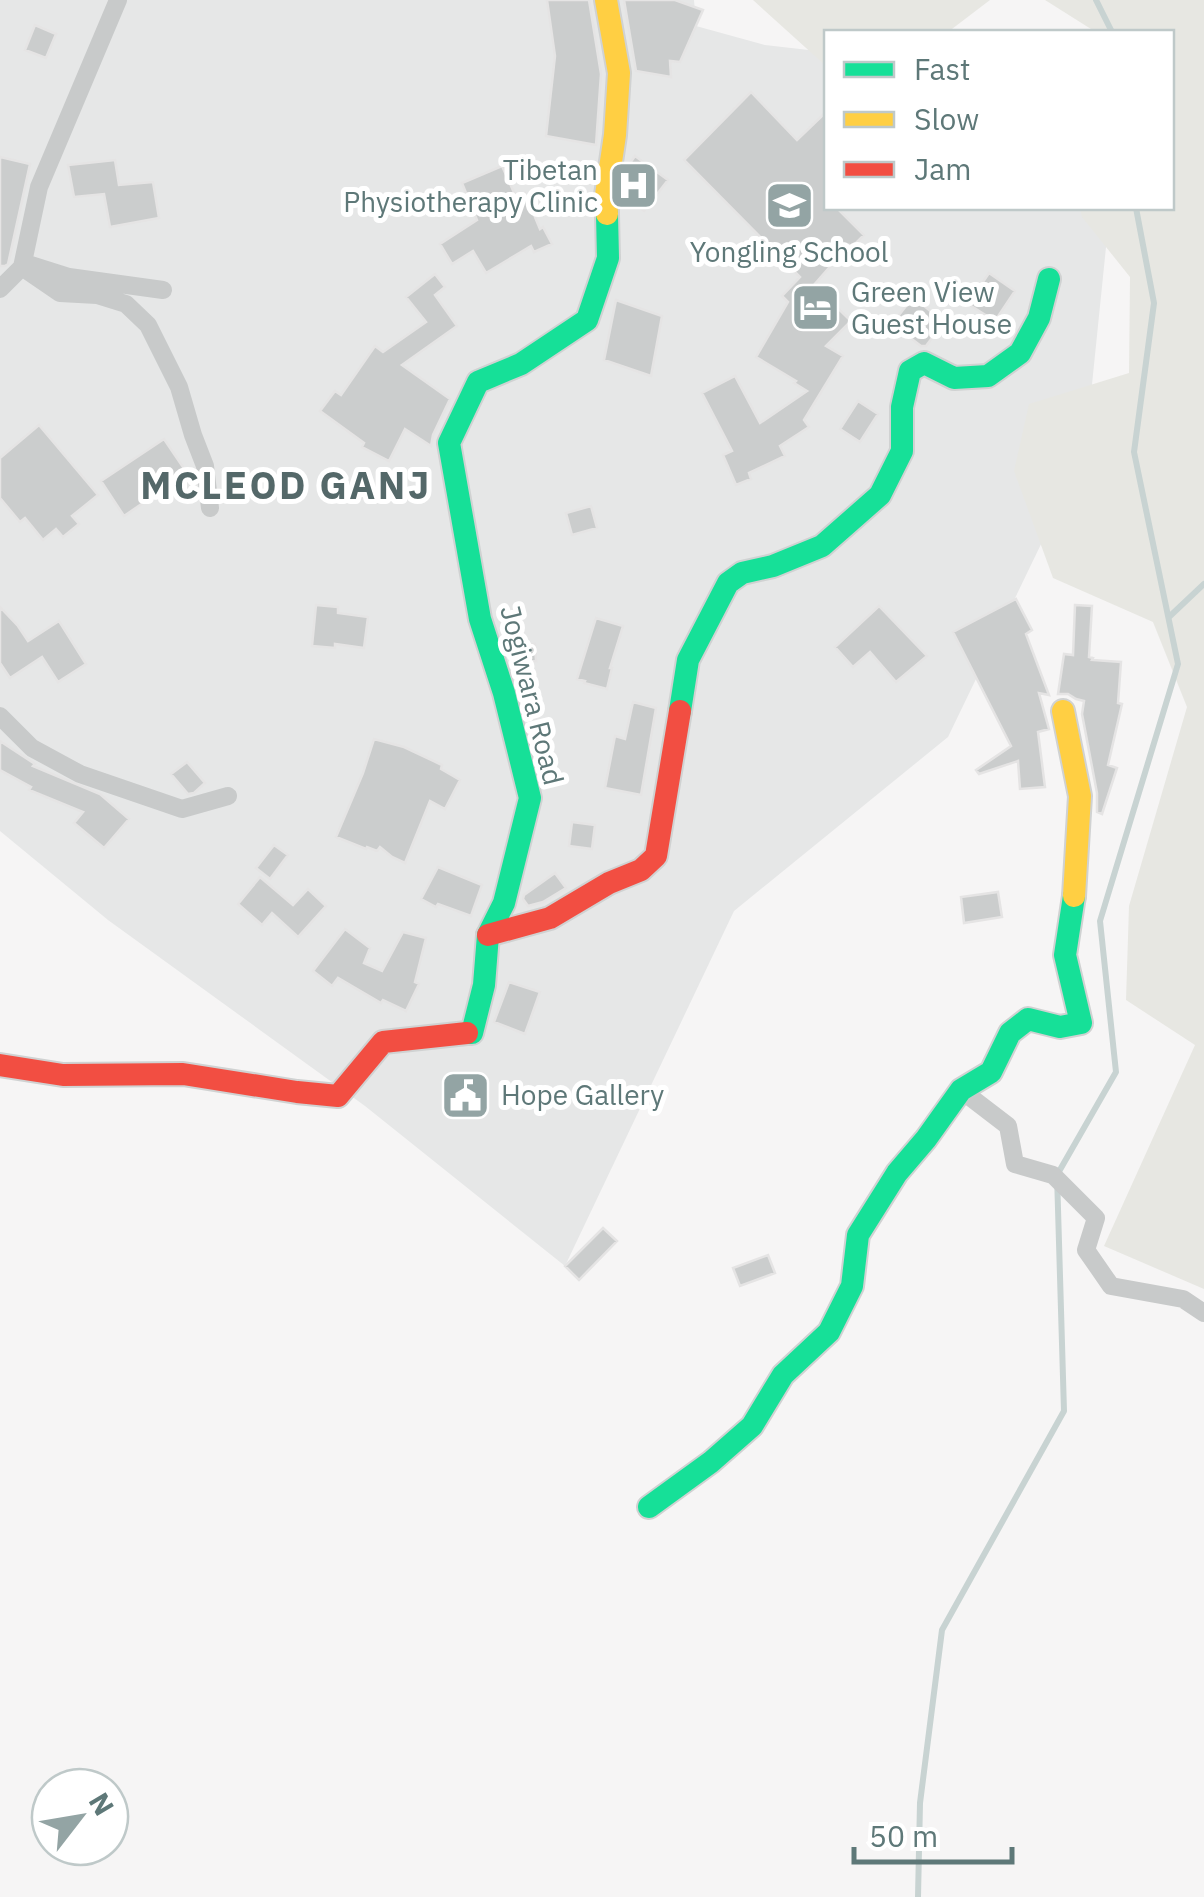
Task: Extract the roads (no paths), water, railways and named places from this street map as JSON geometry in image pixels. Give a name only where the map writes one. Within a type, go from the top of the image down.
[{"type":"street","points":[[0,289],[22,264],[38,186],[118,0]]},
{"type":"street","name":"Jogiwara Road","points":[[0,1065],[63,1076],[183,1074],[338,1096],[383,1042],[472,1033],[484,986],[488,935],[504,903],[530,798],[504,692],[480,619],[450,443],[478,382],[521,364],[586,320],[608,258],[606,194],[619,73],[606,0]]},
{"type":"street","points":[[22,264],[68,278],[163,290]]},
{"type":"street","points":[[22,264],[60,293],[97,295],[126,304],[148,324],[168,360],[206,466],[210,508]]},
{"type":"street","points":[[488,935],[550,918],[608,883],[641,870],[656,856],[688,660],[728,583],[742,573],[773,566],[822,546],[880,495],[902,451],[902,406],[910,371],[924,363],[954,378],[988,376],[1020,353],[1039,318],[1049,279]]},
{"type":"street","points":[[649,1507],[752,1426],[784,1374],[829,1332],[852,1286],[858,1235],[897,1172],[961,1090],[991,1072],[1010,1032],[1028,1019],[1060,1027],[1081,1023],[1065,955],[1073,914],[1080,796],[1064,712]]},
{"type":"street","points":[[0,716],[32,748],[80,774],[182,809],[228,796]]},
{"type":"street","points":[[961,1090],[1008,1126],[1015,1164],[1053,1175],[1096,1218],[1086,1250],[1111,1286],[1183,1299],[1204,1312]]},
{"type":"waterway","points":[[1096,0],[1111,30]]},
{"type":"waterway","points":[[918,1897],[920,1803],[942,1630],[1064,1411],[1057,1175],[1116,1072],[1100,921],[1178,664],[1134,452],[1154,303],[1136,210]]},
{"type":"waterway","points":[[1169,617],[1204,584]]},
{"type":"place","name":"Tibetan Physiotherapy Clinic","points":[[633,186]]},
{"type":"place","name":"Yongling School","points":[[789,205]]},
{"type":"place","name":"Green View Guest House","points":[[816,308]]},
{"type":"place","name":"Hope Gallery","points":[[466,1095]]},
{"type":"district","name":"MCLEOD GANJ","points":[[286,486]]}]
